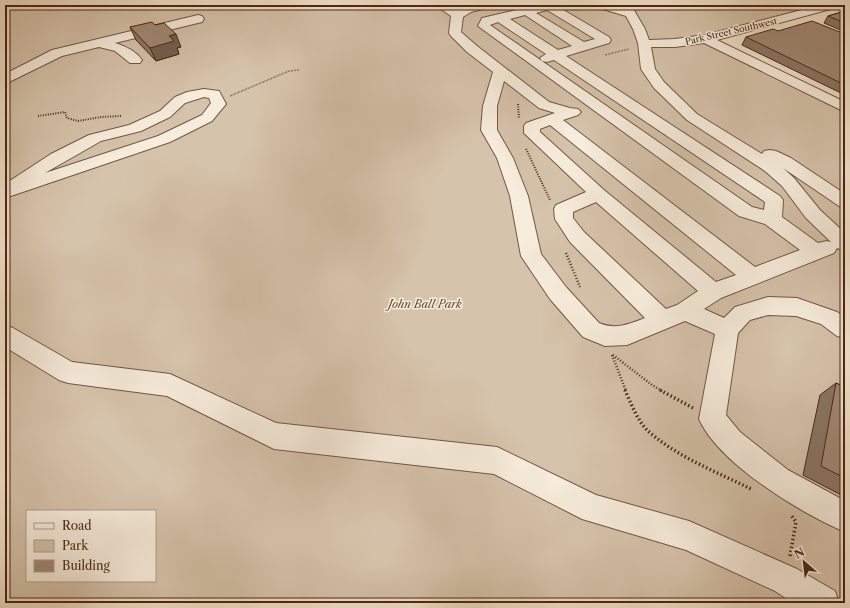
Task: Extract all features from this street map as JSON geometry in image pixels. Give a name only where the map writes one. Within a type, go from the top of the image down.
[{"type":"street","points":[[440,5],[457,15]]},
{"type":"street","points":[[457,15],[467,10],[486,5]]},
{"type":"street","points":[[600,5],[628,10],[644,43],[648,69],[648,88]]},
{"type":"street","name":"Park Street Southwest","points":[[644,43],[677,43],[706,39],[834,5]]},
{"type":"street","points":[[534,61],[605,40],[549,6],[486,21],[484,26],[746,212],[772,219],[816,252]]},
{"type":"street","points":[[526,11],[582,47]]},
{"type":"street","points":[[457,15],[455,33],[472,49],[544,105],[570,113]]},
{"type":"street","points":[[792,16],[808,23]]},
{"type":"street","points":[[500,18],[774,200],[772,219]]},
{"type":"street","points":[[5,80],[57,53],[198,19]]},
{"type":"street","points":[[706,39],[845,108]]},
{"type":"street","points":[[100,43],[123,49],[135,60]]},
{"type":"street","points":[[500,71],[490,106],[489,130],[505,158],[519,196],[531,256],[558,293],[591,330],[606,336],[627,335],[663,321],[686,311],[714,292],[816,252],[844,243],[813,214],[788,182],[770,168],[648,88]]},
{"type":"street","points":[[648,88],[532,126],[532,133],[598,194],[714,292]]},
{"type":"street","points":[[204,93],[214,94],[218,100],[219,104],[207,118],[164,139],[6,192],[32,173],[57,158],[95,138],[135,128],[165,114],[180,100],[186,97],[204,93]]},
{"type":"street","points":[[552,119],[753,277]]},
{"type":"street","points":[[728,140],[760,150],[785,162],[845,202]]},
{"type":"street","points":[[598,194],[563,209],[564,219],[577,238],[663,321]]},
{"type":"street","points":[[845,329],[829,318],[797,307],[768,306],[743,313],[727,329],[712,419],[730,441],[778,480],[845,517]]},
{"type":"street","points":[[686,311],[727,329]]},
{"type":"street","points":[[5,334],[68,372],[170,385],[274,436],[497,461],[592,509],[689,536],[786,580],[823,603]]},
{"type":"path","points":[[218,100],[289,71],[299,70]]},
{"type":"path","points":[[38,116],[65,112],[67,118],[77,121],[97,117],[127,116]]},
{"type":"path","points":[[612,354],[630,404],[646,429],[672,448],[757,492]]},
{"type":"path","points":[[786,580],[796,522],[788,512]]},
{"type":"green space","name":"John Ball Park","points":[[5,5],[834,5],[706,38],[845,108],[845,603],[5,603]]},
{"type":"building","points":[[845,11],[845,23],[828,16]]},
{"type":"building","points":[[812,21],[845,34],[845,85],[746,37],[773,29],[778,31]]},
{"type":"building","points":[[152,22],[155,25],[164,23],[176,34],[169,36],[174,41],[150,48],[130,27]]},
{"type":"building","points":[[836,383],[845,387],[845,478],[821,466]]}]
